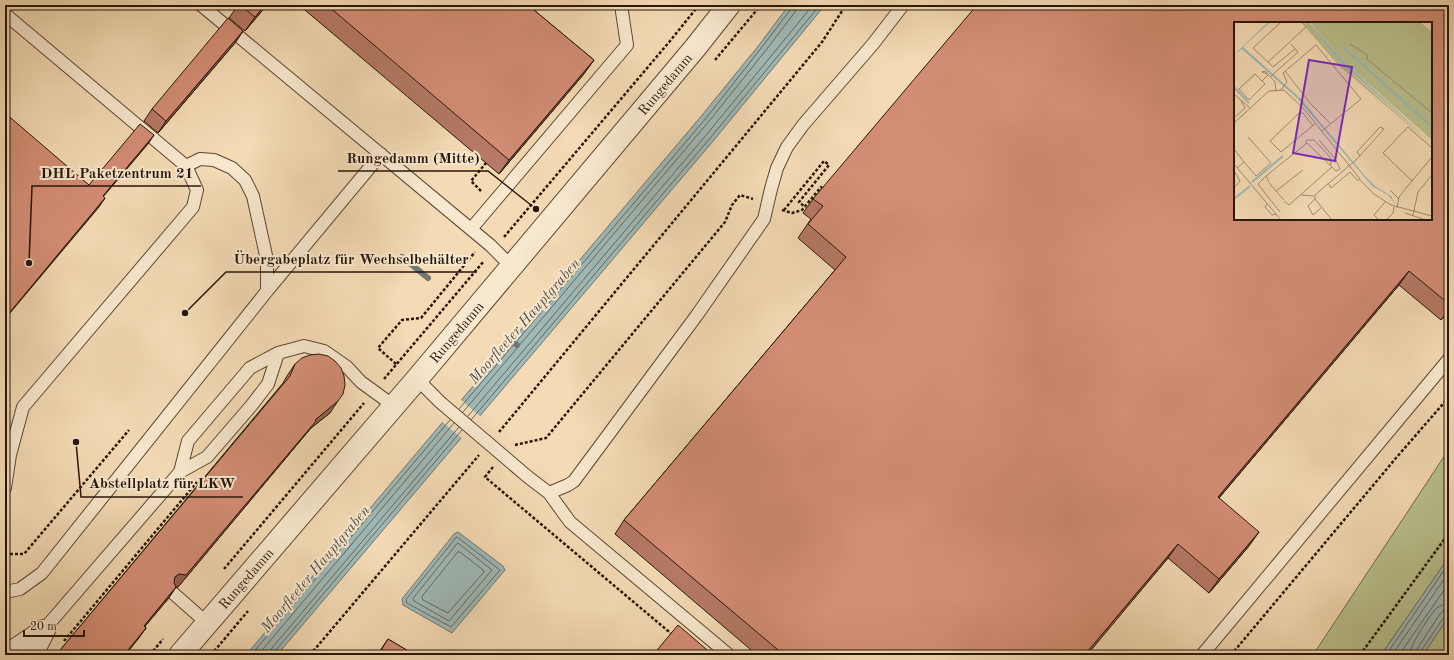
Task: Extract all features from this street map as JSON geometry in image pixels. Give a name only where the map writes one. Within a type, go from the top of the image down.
[{"type":"street","name":"Rungedamm","points":[[180,655],[417,379],[695,48],[729,5]]},
{"type":"lane","points":[[201,5],[471,230],[511,266]]},
{"type":"lane","points":[[471,230],[627,45],[621,5]]},
{"type":"lane","points":[[548,493],[568,485],[574,480],[697,315],[764,219],[777,168],[787,147],[803,124],[873,44],[903,5]]},
{"type":"lane","points":[[5,14],[186,166],[197,190],[193,207],[23,406],[10,455],[5,488]]},
{"type":"lane","points":[[5,592],[20,589],[42,573],[267,291],[380,154]]},
{"type":"lane","points":[[186,166],[200,159],[214,160],[232,168],[245,180],[253,196],[267,260],[267,291]]},
{"type":"lane","points":[[180,472],[188,441],[250,368],[278,353],[304,346],[324,351],[347,367],[373,391],[394,406]]},
{"type":"lane","points":[[22,655],[180,472],[208,457],[268,384],[278,353]]},
{"type":"lane","points":[[1202,655],[1449,359]]},
{"type":"lane","points":[[417,379],[440,402],[548,493],[570,522],[729,655]]},
{"type":"lane","points":[[173,593],[207,623]]},
{"type":"lane","points":[[5,651],[55,617]]},
{"type":"lane","points":[[38,655],[55,617]]},
{"type":"path","points":[[221,572],[700,5]]},
{"type":"path","points":[[310,655],[486,441],[822,42],[846,5]]},
{"type":"path","points":[[784,210],[824,161],[829,165],[799,202],[805,207]]},
{"type":"path","points":[[486,163],[471,182],[494,202]]},
{"type":"path","points":[[792,213],[802,210],[821,187],[823,189]]},
{"type":"path","points":[[396,364],[378,348],[402,320],[421,318],[484,241]]},
{"type":"path","points":[[1231,655],[1449,397]]},
{"type":"path","points":[[5,554],[24,554],[129,430]]},
{"type":"path","points":[[62,643],[200,478]]},
{"type":"path","points":[[1360,655],[1449,533]]},
{"type":"path","points":[[150,655],[165,638]]},
{"type":"green space","points":[[1449,449],[1449,557],[1381,655],[1313,655]]},
{"type":"green space","points":[[1449,616],[1449,655],[1423,655]]},
{"type":"water","points":[[789,5],[825,5],[714,140],[277,655],[246,655],[703,114],[759,45]]},
{"type":"water","points":[[458,532],[503,566],[505,570],[452,633],[403,605],[402,599],[454,534]]},
{"type":"water","points":[[1449,557],[1449,616],[1423,655],[1381,655]]},
{"type":"pier","points":[[460,399],[481,417],[463,439],[441,421]]},
{"type":"building","points":[[240,5],[265,5],[255,17]]},
{"type":"building","points":[[327,5],[528,5],[594,60],[509,160]]},
{"type":"building","points":[[977,5],[1449,5],[1449,304],[1409,271],[1218,497],[1259,532],[1219,579],[1178,544],[1087,652],[1091,655],[784,655],[624,520],[846,257],[808,224],[823,206],[813,199]]},
{"type":"building","points":[[228,18],[243,31],[166,121],[152,109]]},
{"type":"building","points":[[5,113],[89,185],[140,124],[154,135],[103,196],[105,198],[5,318]]},
{"type":"building","points":[[319,354],[328,356],[341,368],[345,385],[343,394],[338,401],[315,420],[316,421],[186,575],[179,574],[175,577],[174,583],[176,587],[144,626],[146,628],[124,655],[56,655],[290,376],[295,364],[302,358]]},
{"type":"building","points":[[678,625],[713,655],[653,655]]},
{"type":"building","points":[[388,639],[415,655],[378,655]]},
{"type":"waterway","points":[[402,257],[428,278]]},
{"type":"waterway","name":"Moorfleeter Hauptgraben","points":[[508,337],[517,345]]},
{"type":"place","name":"Rungedamm (Mitte)","points":[[536,209]]},
{"type":"place","name":"DHL Paketzentrum 21","points":[[29,263]]},
{"type":"place","name":"Übergabeplatz für Wechselbehälter","points":[[185,313]]},
{"type":"place","name":"Abstellplatz für LKW","points":[[76,442]]}]
